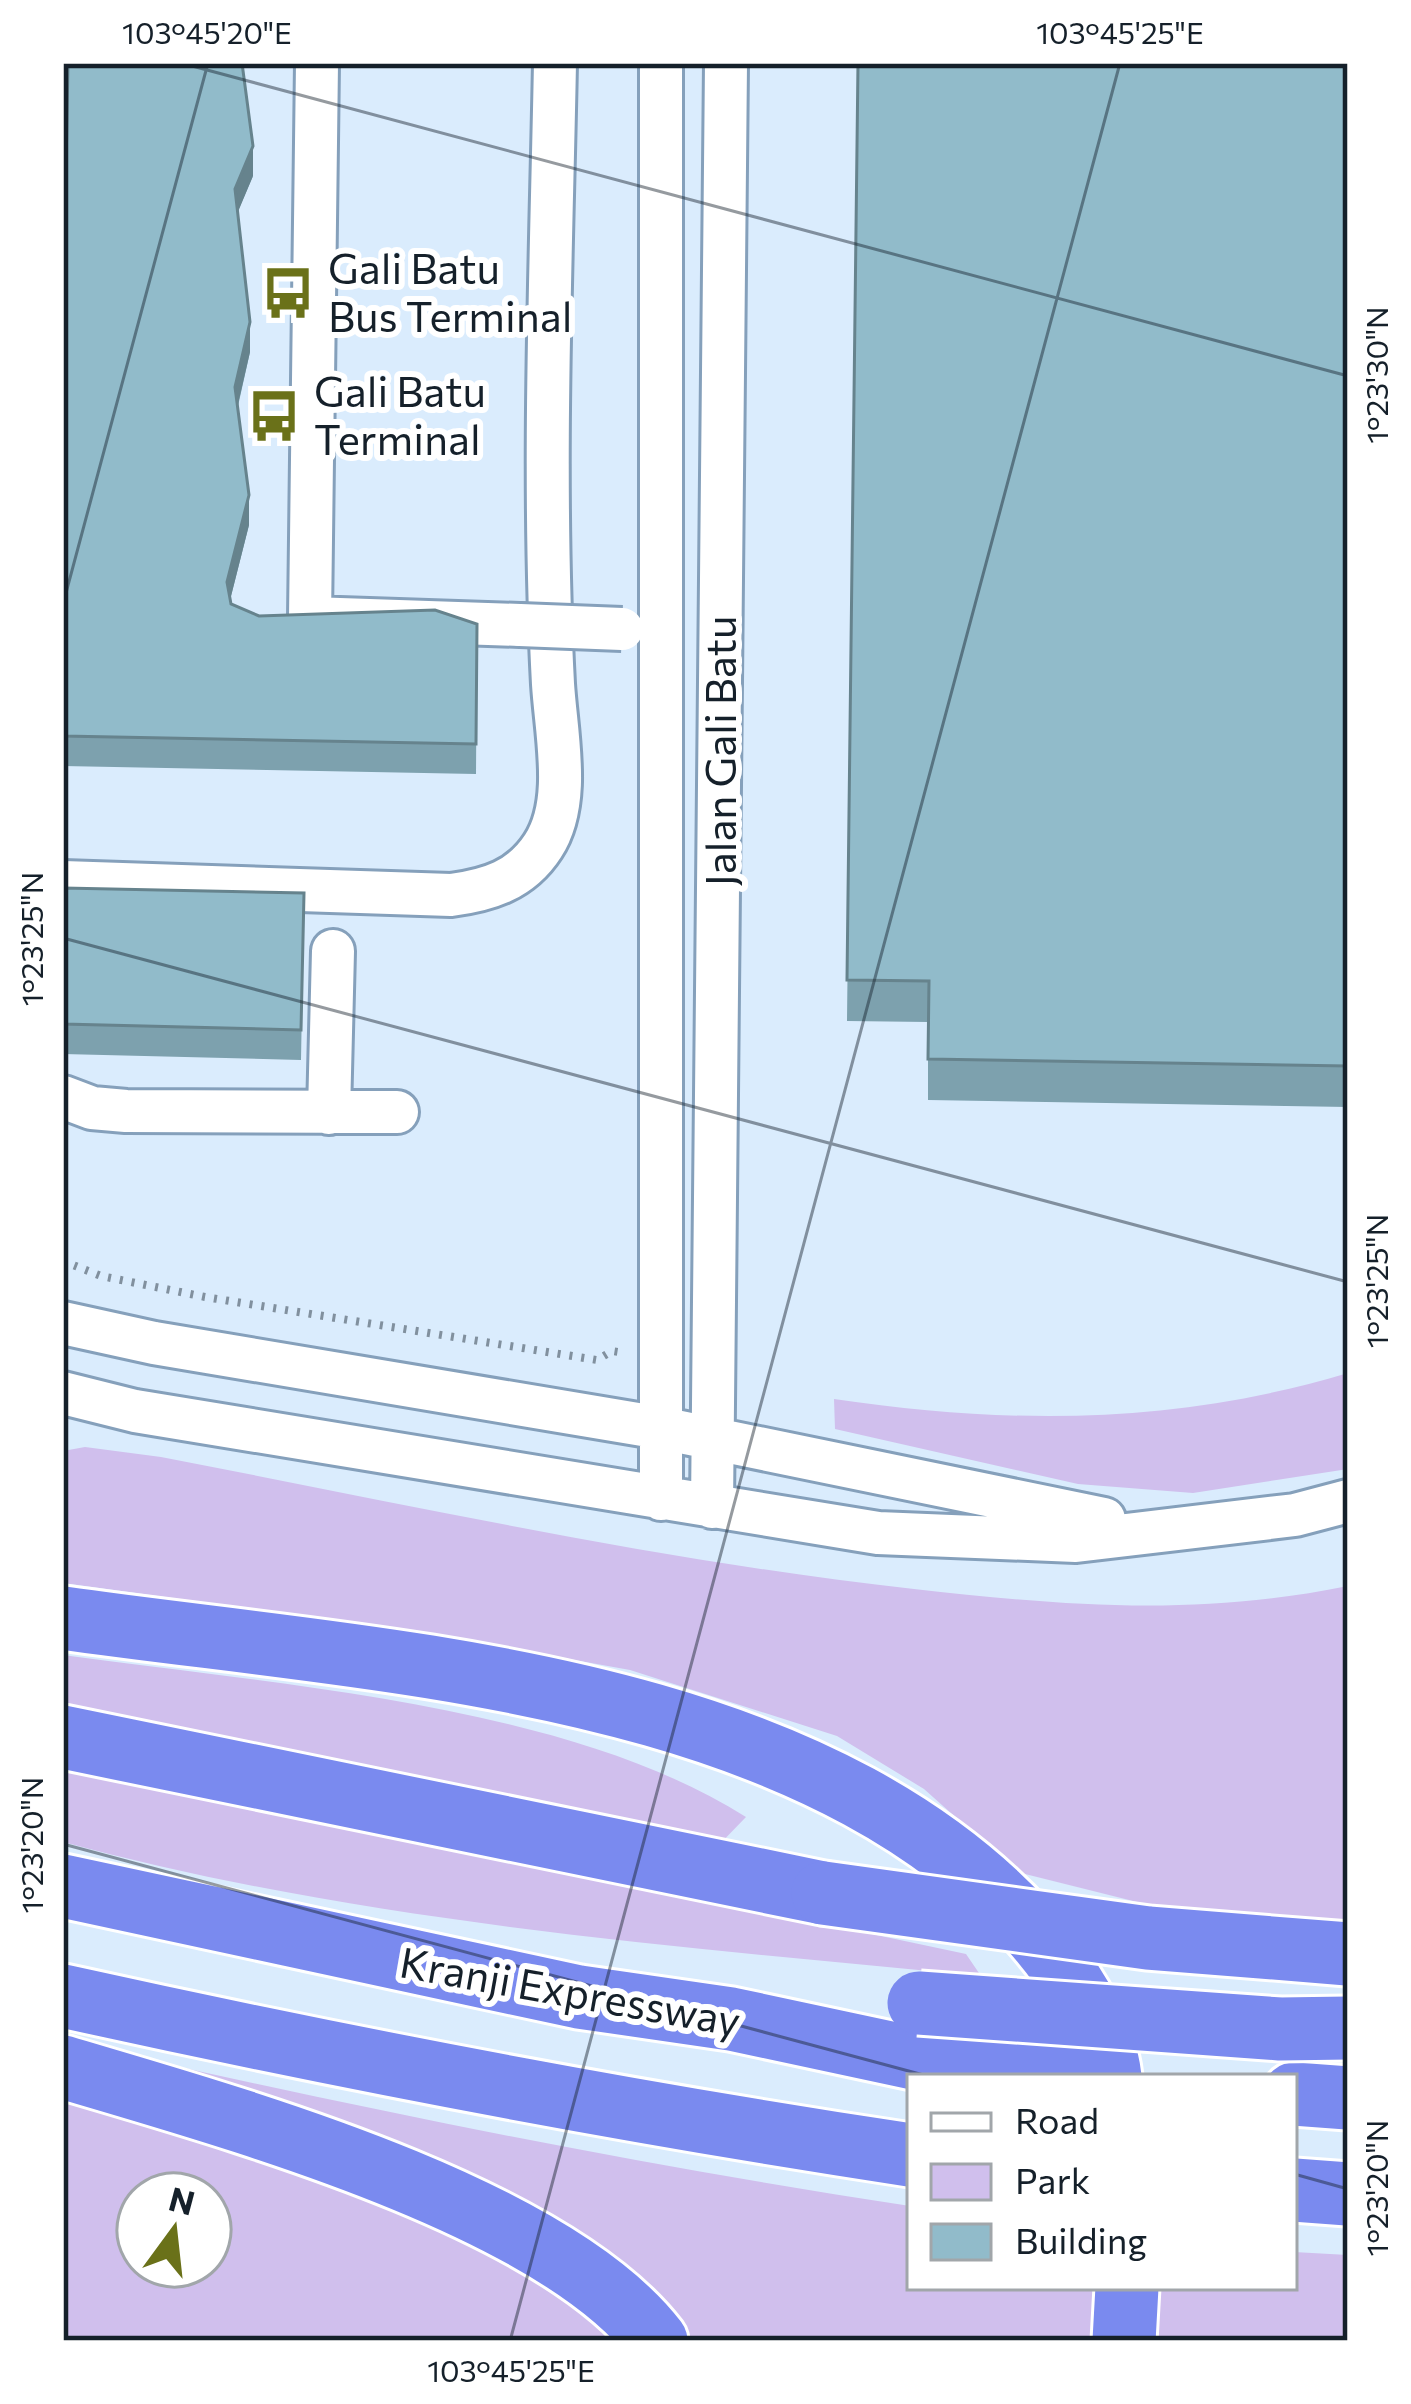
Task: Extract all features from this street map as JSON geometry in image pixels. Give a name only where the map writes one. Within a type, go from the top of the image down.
[{"type":"highway","points":[[63,1618],[416,1664],[661,1720],[817,1777],[894,1818],[1011,1908],[1055,1956],[1086,2012],[1109,2074]]},
{"type":"highway","points":[[63,1737],[823,1893],[1148,1938],[1348,1954]]},
{"type":"highway","name":"Kranji Expressway","points":[[63,1886],[280,1937],[580,1997],[730,2019],[946,2065],[1046,2074]]},
{"type":"highway","points":[[63,1996],[258,2040],[749,2131],[907,2155]]},
{"type":"highway","points":[[730,2019],[919,2003],[1280,2029],[1348,2028]]},
{"type":"highway","points":[[63,2067],[337,2156],[510,2232],[591,2279],[656,2341]]},
{"type":"highway","points":[[1297,2094],[1348,2098]]},
{"type":"highway","points":[[1297,2190],[1348,2194]]},
{"type":"highway","points":[[1124,2341],[1127,2290]]},
{"type":"street","points":[[317,63],[310,618],[642,629]]},
{"type":"street","points":[[63,882],[451,895],[485,891],[513,878],[544,845],[559,801],[546,555],[555,63]]},
{"type":"street","name":"Jalan Gali Batu","points":[[661,63],[642,629],[661,1498]]},
{"type":"street","name":"Jalan Gali Batu","points":[[712,1507],[726,63]]},
{"type":"street","points":[[329,1113],[334,951]]},
{"type":"street","points":[[63,1097],[92,1108],[126,1112],[398,1112]]},
{"type":"street","points":[[63,1322],[154,1343],[716,1438],[1072,1516],[1188,1526]]},
{"type":"street","points":[[63,1394],[135,1411],[878,1533],[1076,1541],[1295,1515],[1348,1501]]},
{"type":"path","points":[[63,1261],[101,1276],[205,1297],[597,1360],[612,1351],[661,1358]]},
{"type":"green space","points":[[1348,1373],[1348,1469],[1193,1493],[1078,1484],[835,1429],[834,1399],[965,1413],[1092,1415],[1219,1403]]},
{"type":"green space","points":[[85,1447],[161,1457],[630,1548],[914,1589],[1131,1606],[1237,1602],[1348,1586],[1348,1927],[1173,1911],[1017,1872],[924,1789],[837,1736],[630,1670],[419,1632],[63,1583],[63,1451]]},
{"type":"green space","points":[[63,1655],[324,1689],[507,1724],[593,1748],[674,1779],[746,1817],[715,1849],[63,1711]]},
{"type":"green space","points":[[63,1763],[966,1954],[981,1976],[519,1928],[290,1893],[176,1870],[63,1842]]},
{"type":"green space","points":[[144,2059],[526,2139],[907,2206],[907,2290],[1108,2290],[1100,2341],[63,2341],[63,2102],[231,2151],[245,2105]]},
{"type":"green space","points":[[1297,2252],[1348,2255],[1348,2341],[1152,2341],[1157,2290],[1297,2290]]},
{"type":"building","points":[[68,63],[242,63],[253,146],[235,189],[250,322],[235,387],[249,495],[227,582],[231,604],[259,616],[435,610],[477,624],[476,744],[63,736]]},
{"type":"building","points":[[858,63],[1348,63],[1348,1066],[928,1059],[929,981],[847,980]]},
{"type":"building","points":[[63,888],[304,893],[301,1030],[63,1024]]},
{"type":"place","name":"Gali Batu Bus Terminal","points":[[288,293]]},
{"type":"place","name":"Gali Batu Terminal","points":[[274,416]]}]
